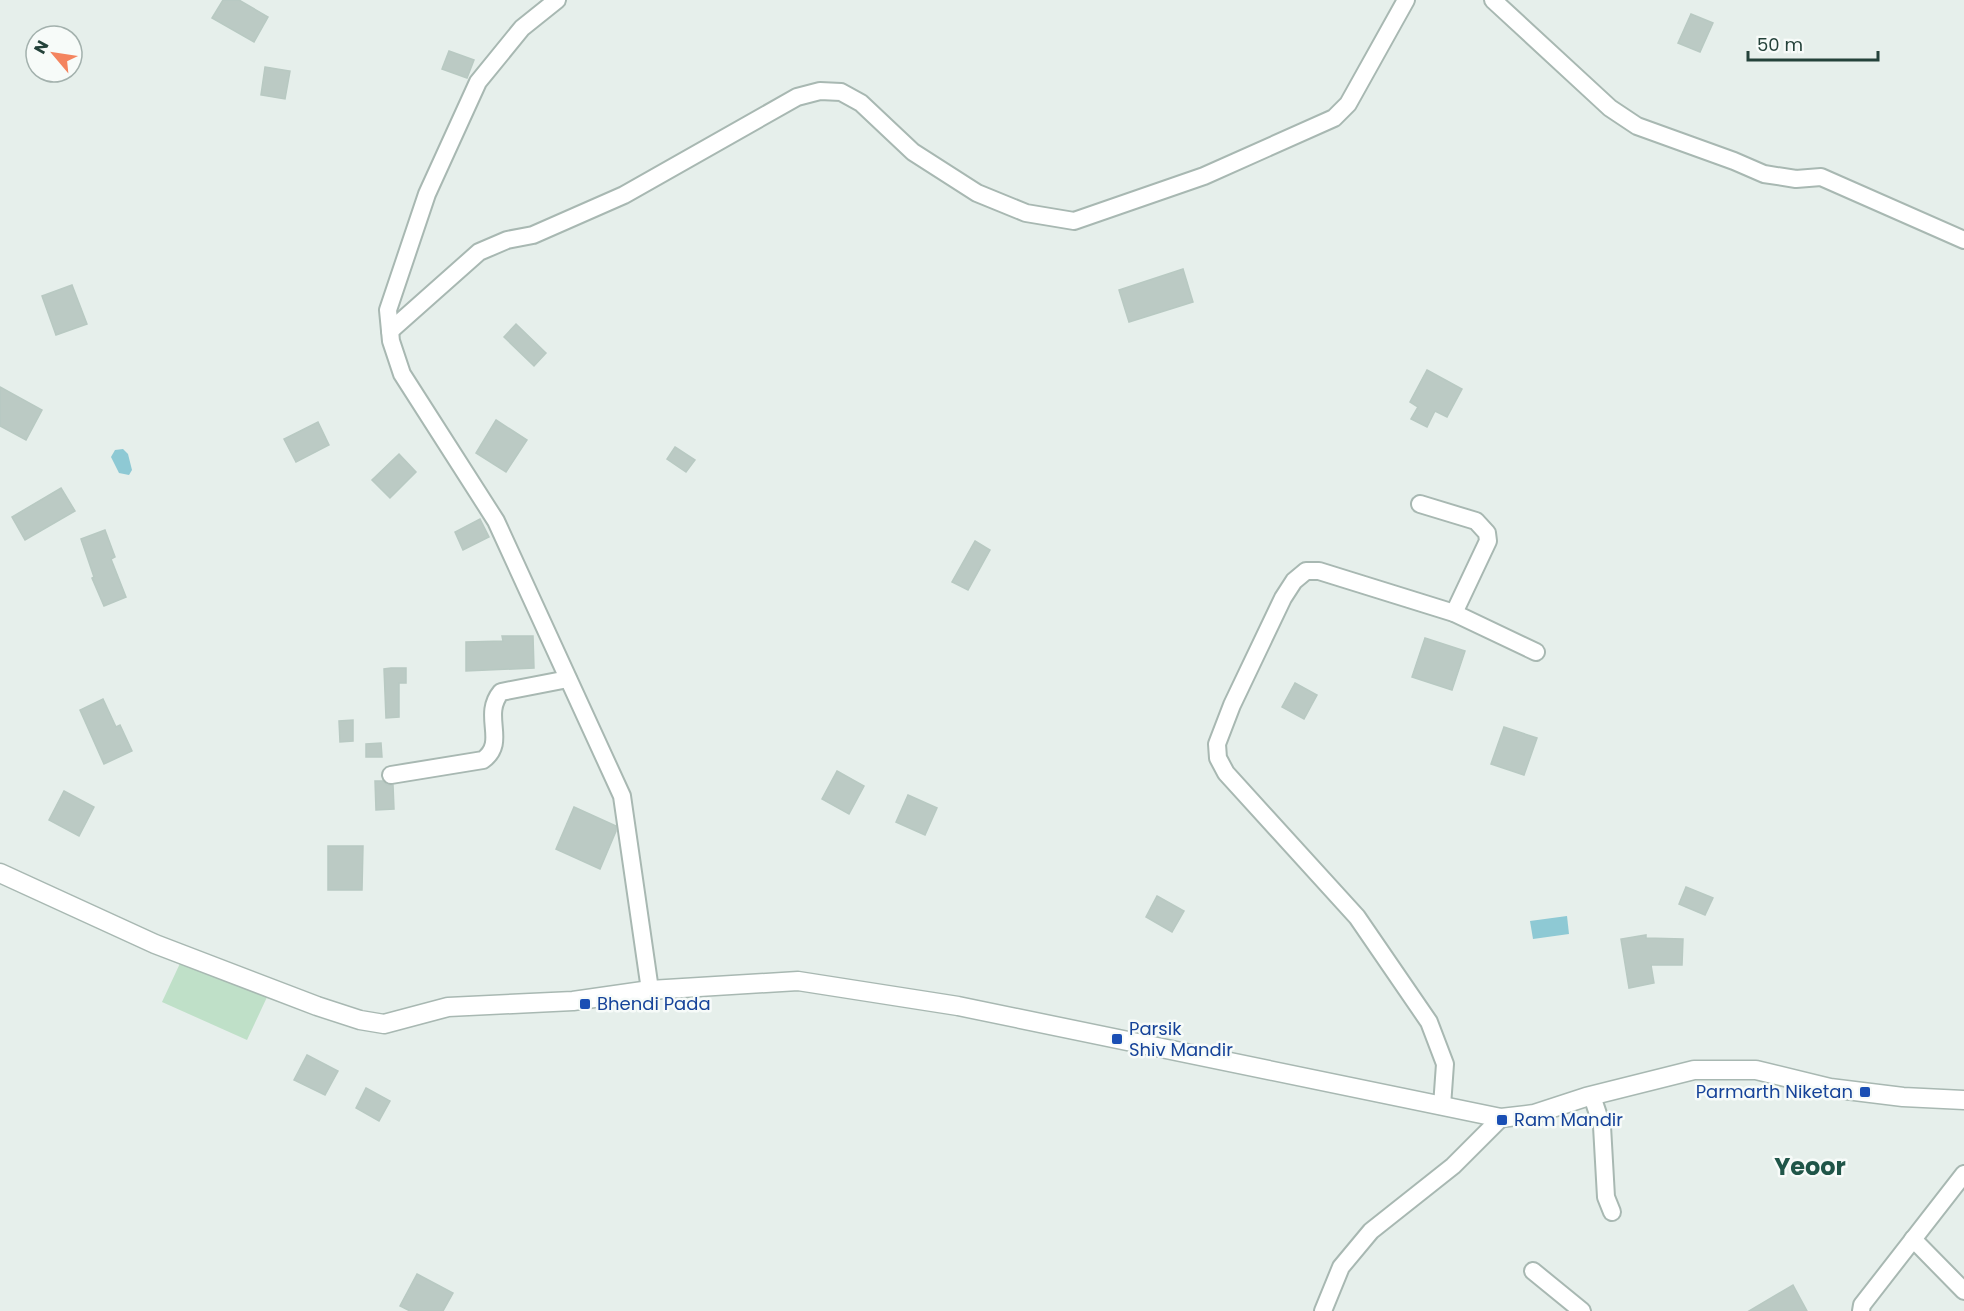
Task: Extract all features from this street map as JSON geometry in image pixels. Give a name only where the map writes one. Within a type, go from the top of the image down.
[{"type":"street","points":[[558,0],[522,28],[478,82],[427,194],[388,310],[391,341],[402,374],[496,520],[622,796],[650,990]]},
{"type":"street","points":[[390,331],[479,252],[507,240],[533,235],[624,195],[797,97],[820,91],[842,93],[861,103],[913,152],[976,193],[1026,213],[1074,221],[1204,176],[1334,118],[1348,104],[1406,0]]},
{"type":"street","points":[[1493,0],[1610,108],[1636,126],[1764,174],[1796,179],[1821,177],[1964,240]]},
{"type":"street","points":[[1420,504],[1476,520],[1487,532],[1488,541],[1454,613]]},
{"type":"street","points":[[1442,1106],[1445,1064],[1429,1022],[1357,917],[1226,772],[1218,758],[1217,744],[1232,705],[1283,598],[1294,581],[1306,572],[1319,571],[1454,613],[1536,652]]},
{"type":"street","points":[[391,775],[483,760],[493,750],[495,743],[492,709],[501,692],[568,679]]},
{"type":"street","points":[[0,873],[166,948],[317,1006],[360,1020],[384,1024],[448,1007],[573,1001],[650,990],[798,981],[958,1006],[1500,1118],[1534,1114],[1592,1096],[1694,1070],[1756,1070],[1830,1088],[1903,1097],[1964,1100]]},
{"type":"street","points":[[1592,1096],[1602,1126],[1606,1197],[1612,1212]]},
{"type":"street","points":[[1323,1311],[1341,1267],[1371,1231],[1453,1166],[1500,1118]]},
{"type":"street","points":[[1861,1311],[1862,1305],[1964,1174]]},
{"type":"street","points":[[1913,1239],[1964,1291]]},
{"type":"street","points":[[1533,1270],[1582,1311]]},
{"type":"green space","points":[[183,957],[268,995],[247,1040],[162,1002]]},
{"type":"water","points":[[123,449],[128,454],[132,470],[129,475],[119,473],[111,457],[115,450]]},
{"type":"water","points":[[1567,916],[1569,934],[1533,939],[1530,921]]},
{"type":"building","points":[[223,0],[239,0],[268,17],[254,42],[212,18]]},
{"type":"building","points":[[1691,14],[1713,23],[1700,52],[1678,43]]},
{"type":"building","points":[[449,51],[474,60],[467,78],[442,69]]},
{"type":"building","points":[[265,67],[290,71],[285,99],[261,95]]},
{"type":"building","points":[[1183,269],[1193,302],[1129,322],[1119,290]]},
{"type":"building","points":[[72,285],[87,324],[56,335],[42,296]]},
{"type":"building","points":[[516,324],[546,353],[534,366],[504,337]]},
{"type":"building","points":[[1427,370],[1462,389],[1447,417],[1435,411],[1427,427],[1411,419],[1418,407],[1410,402]]},
{"type":"building","points":[[0,387],[42,410],[26,440],[0,426]]},
{"type":"building","points":[[496,420],[527,440],[506,472],[476,453]]},
{"type":"building","points":[[318,422],[329,445],[296,462],[284,439]]},
{"type":"building","points":[[675,447],[695,460],[686,472],[667,459]]},
{"type":"building","points":[[399,454],[416,472],[390,498],[372,480]]},
{"type":"building","points":[[61,488],[75,511],[25,540],[12,517]]},
{"type":"building","points":[[480,519],[489,537],[463,550],[455,532]]},
{"type":"building","points":[[105,530],[115,557],[111,559],[126,597],[104,606],[92,578],[94,577],[81,539]]},
{"type":"building","points":[[975,541],[990,550],[968,590],[952,582]]},
{"type":"building","points":[[502,636],[533,636],[534,668],[466,671],[466,642],[503,641]]},
{"type":"building","points":[[1425,638],[1465,651],[1452,690],[1412,677]]},
{"type":"building","points":[[406,668],[406,683],[399,683],[399,717],[386,718],[384,669]]},
{"type":"building","points":[[1295,683],[1317,695],[1304,719],[1282,707]]},
{"type":"building","points":[[103,699],[116,727],[120,725],[132,751],[104,764],[80,710]]},
{"type":"building","points":[[353,720],[353,741],[340,742],[339,721]]},
{"type":"building","points":[[1504,727],[1537,738],[1524,775],[1491,764]]},
{"type":"building","points":[[381,743],[382,757],[366,757],[366,744]]},
{"type":"building","points":[[837,771],[864,786],[849,814],[822,799]]},
{"type":"building","points":[[375,781],[393,785],[394,809],[376,810]]},
{"type":"building","points":[[64,791],[94,807],[79,836],[49,820]]},
{"type":"building","points":[[908,795],[937,808],[925,835],[896,822]]},
{"type":"building","points":[[574,807],[616,826],[600,869],[556,849]]},
{"type":"building","points":[[328,846],[363,846],[362,890],[328,890]]},
{"type":"building","points":[[1686,887],[1713,898],[1705,915],[1679,904]]},
{"type":"building","points":[[1157,896],[1184,911],[1172,932],[1146,917]]},
{"type":"building","points":[[1646,935],[1646,938],[1683,939],[1682,965],[1651,965],[1654,983],[1629,988],[1621,939]]},
{"type":"building","points":[[307,1055],[338,1071],[325,1095],[294,1080]]},
{"type":"building","points":[[366,1088],[390,1101],[379,1121],[356,1108]]},
{"type":"building","points":[[417,1274],[453,1293],[443,1311],[410,1311],[400,1306]]},
{"type":"building","points":[[1793,1285],[1807,1311],[1749,1311]]},
{"type":"place","name":"Bhendi Pada","points":[[585,1004]]},
{"type":"place","name":"Parsik Shiv Mandir","points":[[1117,1039]]},
{"type":"place","name":"Parmarth Niketan","points":[[1865,1092]]},
{"type":"place","name":"Ram Mandir","points":[[1502,1120]]},
{"type":"district","name":"Yeoor","points":[[1810,1167]]}]
